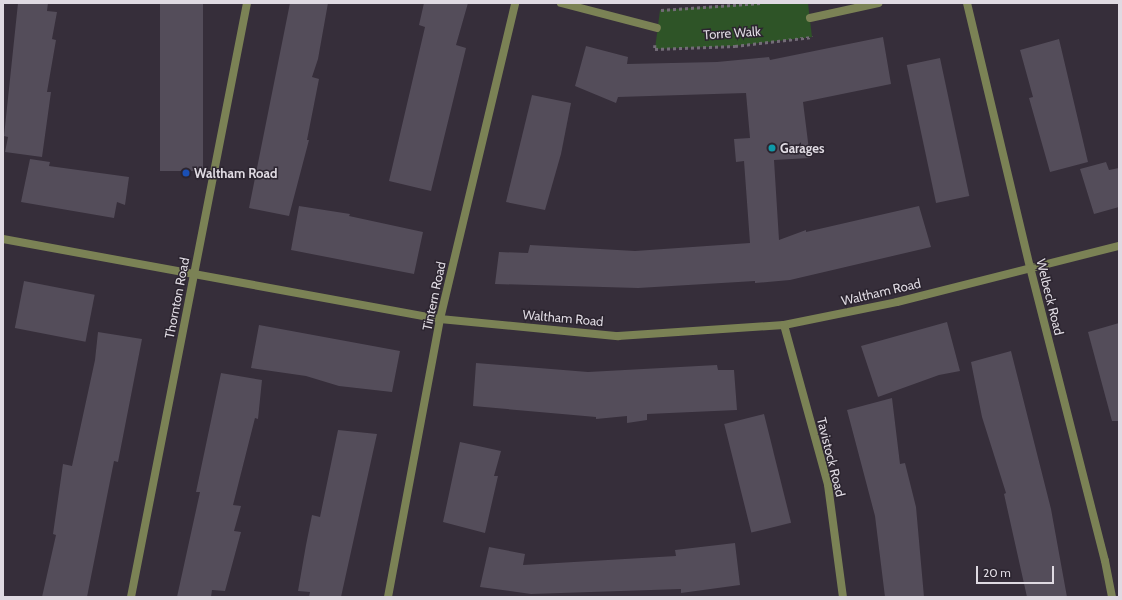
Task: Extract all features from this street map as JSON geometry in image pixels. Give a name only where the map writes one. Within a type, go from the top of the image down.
[{"type":"street","name":"Thornton Road","points":[[131,597],[247,3]]},
{"type":"street","name":"Tintern Road","points":[[388,597],[440,319],[515,3]]},
{"type":"street","points":[[561,3],[657,28]]},
{"type":"street","points":[[810,18],[878,3]]},
{"type":"street","name":"Welbeck Road","points":[[967,3],[1030,267],[1105,561],[1112,597]]},
{"type":"street","name":"Waltham Road","points":[[3,238],[193,275],[440,319],[618,336],[784,325],[897,302],[1030,267],[1119,246]]},
{"type":"street","name":"Tavistock Road","points":[[784,325],[828,485],[843,597]]},
{"type":"path","name":"Torre Walk","points":[[761,3],[660,10],[655,49],[735,46],[812,37],[810,18]]},
{"type":"green space","points":[[761,3],[808,3],[812,37],[735,46],[655,49],[660,10]]},
{"type":"building","points":[[18,3],[48,3],[47,11],[57,12],[52,39],[56,40],[47,92],[51,92],[42,157],[5,152],[8,137],[4,136]]},
{"type":"building","points":[[160,3],[203,3],[203,171],[160,171]]},
{"type":"building","points":[[290,3],[328,3],[318,59],[312,77],[319,79],[307,140],[309,140],[289,216],[249,208]]},
{"type":"building","points":[[424,3],[468,3],[456,45],[466,48],[431,191],[389,181],[425,27],[419,25]]},
{"type":"building","points":[[883,37],[891,84],[803,102],[810,158],[774,160],[779,240],[806,230],[806,232],[919,206],[931,247],[790,280],[755,283],[755,281],[638,288],[495,284],[499,252],[528,253],[530,245],[635,251],[750,243],[744,161],[736,162],[734,139],[750,138],[746,93],[618,97],[616,103],[575,86],[586,46],[628,57],[627,64],[717,62],[769,57],[770,60]]},
{"type":"building","points":[[1059,39],[1088,162],[1050,172],[1029,98],[1033,97],[1020,50]]},
{"type":"building","points":[[940,58],[969,196],[936,203],[907,65]]},
{"type":"building","points":[[532,95],[571,103],[561,154],[545,210],[506,202]]},
{"type":"building","points":[[30,159],[50,162],[49,166],[129,177],[125,205],[117,202],[114,218],[21,202]]},
{"type":"building","points":[[1106,162],[1109,170],[1119,168],[1119,207],[1094,214],[1080,169]]},
{"type":"building","points":[[299,206],[350,214],[349,216],[423,232],[414,274],[291,250]]},
{"type":"building","points":[[24,281],[95,295],[86,342],[15,328]]},
{"type":"building","points":[[947,322],[960,371],[939,375],[878,397],[861,346]]},
{"type":"building","points":[[1119,323],[1119,421],[1112,421],[1088,332]]},
{"type":"building","points":[[259,325],[400,351],[392,392],[339,386],[306,376],[251,368]]},
{"type":"building","points":[[98,332],[142,339],[118,462],[114,461],[87,597],[42,597],[56,535],[53,534],[63,464],[72,466],[95,360]]},
{"type":"building","points":[[1011,351],[1051,509],[1067,597],[1027,597],[1004,494],[1006,493],[982,417],[971,362]]},
{"type":"building","points":[[476,363],[588,372],[717,365],[718,370],[734,370],[737,410],[647,414],[647,420],[627,423],[627,416],[596,419],[596,417],[473,406]]},
{"type":"building","points":[[221,373],[262,380],[258,419],[255,418],[233,505],[241,506],[234,531],[241,532],[225,591],[212,590],[211,597],[177,597],[200,492],[196,492]]},
{"type":"building","points":[[892,398],[900,464],[905,463],[916,507],[924,597],[885,597],[875,516],[847,410]]},
{"type":"building","points":[[764,414],[791,523],[751,533],[724,424]]},
{"type":"building","points":[[338,430],[377,434],[341,597],[309,597],[310,592],[298,591],[312,515],[320,517]]},
{"type":"building","points":[[460,442],[501,451],[494,476],[498,476],[485,533],[443,522]]},
{"type":"building","points":[[735,543],[740,585],[681,593],[681,589],[531,594],[480,587],[489,547],[525,554],[523,565],[676,556],[675,550]]},
{"type":"place","name":"Garages","points":[[772,148]]},
{"type":"place","name":"Waltham Road","points":[[186,173]]}]
